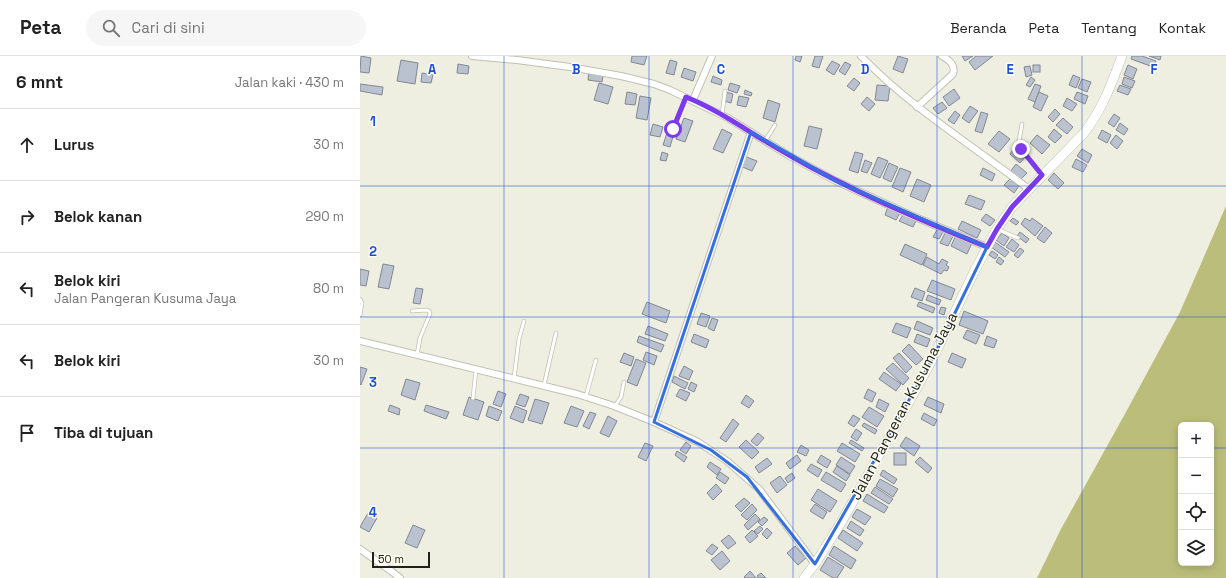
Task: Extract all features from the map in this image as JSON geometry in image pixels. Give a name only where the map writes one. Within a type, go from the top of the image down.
[{"type":"street","points":[[472,56],[517,58],[621,76],[654,84],[693,100],[722,115],[788,155],[836,181],[908,214],[987,247]]},
{"type":"street","points":[[693,100],[712,56]]},
{"type":"street","points":[[861,56],[883,78],[917,107],[1029,189]]},
{"type":"street","points":[[917,107],[953,74],[954,69],[952,64],[948,59],[942,56]]},
{"type":"street","name":"Jalan Pangeran Kusuma Jaya","points":[[804,578],[815,564],[842,521],[933,358],[997,229],[1012,207],[1091,124],[1109,88],[1122,56]]},
{"type":"street","points":[[654,422],[751,132]]},
{"type":"street","points":[[360,340],[544,385],[586,397],[614,406],[654,422],[698,442],[728,461],[759,489],[815,564]]},
{"type":"street","points":[[360,549],[400,578]]},
{"type":"lane","points":[[722,115],[725,91]]},
{"type":"lane","points":[[673,129],[686,97]]},
{"type":"lane","points":[[1022,124],[1019,145],[1042,175]]},
{"type":"lane","points":[[765,141],[775,125]]},
{"type":"lane","points":[[997,229],[1018,238]]},
{"type":"lane","points":[[360,299],[362,303],[360,316]]},
{"type":"lane","points":[[412,311],[426,310],[429,311],[430,314],[420,338],[417,355]]},
{"type":"lane","points":[[514,378],[519,339],[524,321]]},
{"type":"lane","points":[[544,385],[556,333]]},
{"type":"lane","points":[[586,397],[596,360]]},
{"type":"lane","points":[[473,398],[476,369]]},
{"type":"lane","points":[[614,406],[621,397],[624,382]]},
{"type":"highlighted area","points":[[751,132],[836,181],[987,247],[933,358],[815,564],[747,477],[711,450],[654,422]]},
{"type":"shaded area","points":[[1226,206],[1226,578],[1037,578],[1061,529],[1180,312]]},
{"type":"building","points":[[361,56],[371,58],[369,73],[360,72]]},
{"type":"building","points":[[632,56],[647,56],[644,65],[631,62]]},
{"type":"building","points":[[796,56],[802,56],[800,62],[795,60]]},
{"type":"building","points":[[815,56],[823,56],[819,68],[812,66]]},
{"type":"building","points":[[898,56],[908,59],[903,73],[893,69]]},
{"type":"building","points":[[962,56],[973,56],[965,61]]},
{"type":"building","points":[[976,56],[993,56],[975,70],[969,62]]},
{"type":"building","points":[[1132,56],[1142,56],[1156,61],[1153,67],[1131,59]]},
{"type":"building","points":[[1149,56],[1161,56],[1160,60]]},
{"type":"building","points":[[401,60],[418,63],[415,84],[397,81]]},
{"type":"building","points":[[670,60],[677,62],[674,75],[666,73]]},
{"type":"building","points":[[832,61],[840,65],[834,75],[826,70]]},
{"type":"building","points":[[845,62],[851,65],[845,75],[839,71]]},
{"type":"building","points":[[458,64],[469,66],[468,74],[457,73]]},
{"type":"building","points":[[1033,65],[1040,65],[1040,72],[1033,72]]},
{"type":"building","points":[[1128,65],[1137,69],[1133,79],[1124,75]]},
{"type":"building","points":[[1030,66],[1032,75],[1026,77],[1024,67]]},
{"type":"building","points":[[684,68],[696,72],[693,81],[681,77]]},
{"type":"building","points":[[589,72],[603,75],[602,82],[588,80]]},
{"type":"building","points":[[422,73],[433,75],[431,83],[421,82]]},
{"type":"building","points":[[1073,75],[1080,78],[1076,88],[1069,85]]},
{"type":"building","points":[[713,76],[722,80],[721,85],[711,82]]},
{"type":"building","points":[[1031,77],[1035,80],[1030,87],[1026,85]]},
{"type":"building","points":[[1124,77],[1135,81],[1132,88],[1122,84]]},
{"type":"building","points":[[854,78],[860,83],[854,91],[847,86]]},
{"type":"building","points":[[1082,79],[1091,82],[1087,92],[1078,88]]},
{"type":"building","points":[[599,83],[613,87],[608,104],[594,100]]},
{"type":"building","points":[[730,83],[740,86],[737,93],[728,90]]},
{"type":"building","points":[[360,84],[383,87],[382,95],[360,91]]},
{"type":"building","points":[[1035,84],[1041,86],[1035,102],[1028,99]]},
{"type":"building","points":[[877,85],[890,86],[888,101],[875,100]]},
{"type":"building","points":[[1120,85],[1131,89],[1128,95],[1117,91]]},
{"type":"building","points":[[954,89],[960,98],[949,106],[943,97]]},
{"type":"building","points":[[745,90],[752,93],[751,96],[744,94]]},
{"type":"building","points":[[627,92],[637,94],[635,105],[625,104]]},
{"type":"building","points":[[726,92],[733,94],[731,103],[724,101]]},
{"type":"building","points":[[1039,92],[1048,96],[1041,111],[1033,107]]},
{"type":"building","points":[[1077,92],[1088,96],[1085,104],[1074,99]]},
{"type":"building","points":[[640,96],[651,98],[647,120],[636,118]]},
{"type":"building","points":[[739,96],[749,98],[746,107],[737,105]]},
{"type":"building","points":[[867,97],[875,104],[869,111],[861,104]]},
{"type":"building","points":[[1067,98],[1077,104],[1072,111],[1063,106]]},
{"type":"building","points":[[768,100],[780,104],[775,122],[763,118]]},
{"type":"building","points":[[942,102],[947,108],[938,114],[933,108]]},
{"type":"building","points":[[970,106],[978,111],[969,123],[962,118]]},
{"type":"building","points":[[1055,109],[1060,114],[1053,122],[1048,117]]},
{"type":"building","points":[[955,111],[960,115],[954,124],[948,120]]},
{"type":"building","points":[[981,112],[988,114],[982,133],[975,131]]},
{"type":"building","points":[[1114,114],[1120,118],[1114,127],[1108,123]]},
{"type":"building","points":[[684,118],[693,121],[685,142],[676,139]]},
{"type":"building","points":[[1063,118],[1073,127],[1067,134],[1056,125]]},
{"type":"building","points":[[1120,123],[1128,129],[1124,135],[1116,130]]},
{"type":"building","points":[[653,124],[663,127],[660,137],[650,135]]},
{"type":"building","points":[[809,126],[822,129],[817,149],[804,146]]},
{"type":"building","points":[[722,129],[732,134],[723,153],[713,149]]},
{"type":"building","points":[[1054,129],[1062,136],[1055,143],[1048,137]]},
{"type":"building","points":[[668,130],[674,133],[670,147],[663,145]]},
{"type":"building","points":[[1102,130],[1111,135],[1107,143],[1098,138]]},
{"type":"building","points":[[999,131],[1010,139],[999,152],[988,144]]},
{"type":"building","points":[[1037,135],[1050,145],[1042,154],[1030,143]]},
{"type":"building","points":[[1116,135],[1123,141],[1117,149],[1110,143]]},
{"type":"building","points":[[1015,147],[1026,156],[1020,163],[1010,154]]},
{"type":"building","points":[[1082,149],[1092,155],[1088,163],[1077,156]]},
{"type":"building","points":[[662,152],[668,154],[666,161],[660,160]]},
{"type":"building","points":[[855,152],[863,154],[858,173],[849,170]]},
{"type":"building","points":[[744,156],[757,161],[752,171],[740,166]]},
{"type":"building","points":[[878,157],[888,161],[880,178],[871,174]]},
{"type":"building","points":[[1076,159],[1087,165],[1083,172],[1072,167]]},
{"type":"building","points":[[865,160],[872,163],[867,173],[861,171]]},
{"type":"building","points":[[889,163],[898,167],[891,182],[883,178]]},
{"type":"building","points":[[1016,164],[1027,173],[1020,180],[1010,172]]},
{"type":"building","points":[[900,168],[911,172],[903,192],[892,187]]},
{"type":"building","points":[[983,168],[995,174],[992,181],[980,175]]},
{"type":"building","points":[[1054,173],[1064,183],[1058,189],[1048,180]]},
{"type":"building","points":[[917,179],[931,185],[924,202],[910,196]]},
{"type":"building","points":[[1010,179],[1019,186],[1014,193],[1004,185]]},
{"type":"building","points":[[969,195],[985,201],[981,210],[965,204]]},
{"type":"building","points":[[888,207],[900,213],[896,220],[885,215]]},
{"type":"building","points":[[986,214],[995,220],[990,226],[981,220]]},
{"type":"building","points":[[903,215],[916,221],[913,227],[899,221]]},
{"type":"building","points":[[1013,218],[1019,222],[1016,225],[1010,221]]},
{"type":"building","points":[[1025,218],[1030,221],[1032,218],[1043,226],[1035,236],[1021,224]]},
{"type":"building","points":[[962,221],[981,230],[977,238],[958,229]]},
{"type":"building","points":[[1045,227],[1052,233],[1044,243],[1037,238]]},
{"type":"building","points":[[938,228],[944,230],[939,239],[933,237]]},
{"type":"building","points":[[946,231],[954,234],[948,246],[940,243]]},
{"type":"building","points":[[1020,232],[1029,239],[1026,243],[1017,236]]},
{"type":"building","points":[[1002,233],[1009,238],[1004,246],[996,240]]},
{"type":"building","points":[[956,235],[972,243],[967,254],[951,246]]},
{"type":"building","points":[[1012,239],[1019,245],[1014,252],[1006,247]]},
{"type":"building","points":[[995,242],[1009,252],[1005,257],[991,247]]},
{"type":"building","points":[[905,244],[927,254],[922,265],[900,255]]},
{"type":"building","points":[[1020,248],[1024,251],[1018,258],[1014,255]]},
{"type":"building","points":[[992,251],[998,255],[995,259],[989,255]]},
{"type":"building","points":[[927,257],[939,264],[942,259],[948,262],[946,265],[949,267],[947,271],[944,270],[941,274],[923,265]]},
{"type":"building","points":[[999,257],[1004,261],[1001,265],[996,262]]},
{"type":"building","points":[[383,264],[394,266],[389,289],[378,287]]},
{"type":"building","points":[[360,269],[369,271],[366,286],[360,285]]},
{"type":"building","points":[[932,280],[955,289],[951,300],[927,291]]},
{"type":"building","points":[[416,288],[423,289],[420,304],[413,303]]},
{"type":"building","points":[[915,288],[925,292],[922,301],[911,297]]},
{"type":"building","points":[[928,295],[941,300],[939,305],[926,300]]},
{"type":"building","points":[[647,302],[670,311],[666,323],[642,314]]},
{"type":"building","points":[[919,302],[935,308],[933,313],[917,306]]},
{"type":"building","points":[[941,307],[946,308],[944,315],[939,313]]},
{"type":"building","points":[[964,311],[988,321],[983,334],[959,325]]},
{"type":"building","points":[[701,313],[710,316],[706,327],[697,324]]},
{"type":"building","points":[[712,318],[718,320],[714,331],[708,328]]},
{"type":"building","points":[[917,321],[933,328],[930,335],[914,329]]},
{"type":"building","points":[[896,323],[911,328],[907,338],[892,332]]},
{"type":"building","points":[[648,326],[668,334],[665,341],[645,334]]},
{"type":"building","points":[[967,330],[980,335],[976,344],[963,338]]},
{"type":"building","points":[[694,334],[709,340],[706,348],[691,342]]},
{"type":"building","points":[[917,334],[930,339],[927,347],[914,342]]},
{"type":"building","points":[[639,336],[664,345],[661,352],[637,342]]},
{"type":"building","points":[[987,336],[997,340],[994,348],[984,345]]},
{"type":"building","points":[[909,344],[923,359],[916,365],[902,351]]},
{"type":"building","points":[[646,352],[657,356],[654,365],[643,360]]},
{"type":"building","points":[[624,353],[634,357],[631,366],[620,362]]},
{"type":"building","points":[[899,353],[912,367],[906,373],[893,358]]},
{"type":"building","points":[[952,353],[966,359],[962,368],[948,362]]},
{"type":"building","points":[[636,359],[646,363],[637,386],[627,382]]},
{"type":"building","points":[[893,363],[909,378],[903,385],[886,369]]},
{"type":"building","points":[[684,366],[693,371],[689,380],[679,376]]},
{"type":"building","points":[[360,367],[367,369],[361,385],[360,384]]},
{"type":"building","points":[[884,372],[901,384],[896,391],[879,379]]},
{"type":"building","points":[[674,376],[688,383],[685,389],[672,382]]},
{"type":"building","points":[[406,379],[420,383],[415,400],[401,395]]},
{"type":"building","points":[[691,382],[697,385],[694,392],[688,389]]},
{"type":"building","points":[[680,389],[690,393],[686,401],[676,396]]},
{"type":"building","points":[[868,389],[876,393],[872,402],[864,398]]},
{"type":"building","points":[[498,391],[506,394],[501,407],[493,404]]},
{"type":"building","points":[[520,394],[529,397],[525,407],[516,404]]},
{"type":"building","points":[[746,395],[754,401],[749,408],[741,403]]},
{"type":"building","points":[[469,397],[484,402],[478,420],[463,415]]},
{"type":"building","points":[[928,397],[944,404],[941,413],[924,405]]},
{"type":"building","points":[[535,399],[549,403],[542,424],[528,420]]},
{"type":"building","points":[[879,399],[889,404],[885,412],[876,407]]},
{"type":"building","points":[[390,405],[400,409],[399,415],[388,411]]},
{"type":"building","points":[[426,405],[449,412],[446,419],[424,411]]},
{"type":"building","points":[[489,406],[502,411],[498,421],[486,416]]},
{"type":"building","points":[[515,406],[527,411],[523,423],[510,418]]},
{"type":"building","points":[[571,406],[584,411],[577,427],[564,423]]},
{"type":"building","points":[[869,407],[884,416],[877,427],[862,417]]},
{"type":"building","points":[[590,412],[596,414],[589,429],[583,426]]},
{"type":"building","points":[[924,413],[937,420],[934,426],[921,419]]},
{"type":"building","points":[[853,415],[860,419],[854,427],[848,423]]},
{"type":"building","points":[[608,416],[617,421],[609,437],[600,433]]},
{"type":"building","points":[[733,419],[739,424],[726,442],[720,438]]},
{"type":"building","points":[[864,423],[877,430],[875,434],[862,426]]},
{"type":"building","points":[[856,429],[862,433],[857,441],[851,437]]},
{"type":"building","points":[[758,433],[764,438],[757,446],[751,441]]},
{"type":"building","points":[[906,437],[920,446],[914,456],[900,446]]},
{"type":"building","points":[[746,440],[759,452],[752,459],[739,447]]},
{"type":"building","points":[[851,440],[864,448],[862,451],[849,443]]},
{"type":"building","points":[[686,442],[691,446],[686,454],[680,450]]},
{"type":"building","points":[[645,443],[653,446],[646,461],[638,457]]},
{"type":"building","points":[[842,443],[860,454],[855,462],[837,451]]},
{"type":"building","points":[[801,445],[809,450],[806,456],[797,452]]},
{"type":"building","points":[[677,451],[687,457],[684,462],[675,455]]},
{"type":"building","points":[[894,453],[906,453],[906,465],[894,465]]},
{"type":"building","points":[[797,455],[801,461],[790,469],[786,463]]},
{"type":"building","points":[[821,455],[831,461],[827,468],[817,462]]},
{"type":"building","points":[[841,457],[855,466],[850,474],[836,465]]},
{"type":"building","points":[[920,457],[932,468],[928,473],[915,462]]},
{"type":"building","points":[[767,458],[772,464],[759,473],[755,467]]},
{"type":"building","points":[[710,462],[721,469],[717,475],[707,467]]},
{"type":"building","points":[[811,464],[822,470],[818,477],[807,470]]},
{"type":"building","points":[[837,466],[850,475],[846,481],[833,472]]},
{"type":"building","points":[[883,470],[897,479],[894,484],[880,475]]},
{"type":"building","points":[[720,472],[729,478],[725,484],[716,478]]},
{"type":"building","points":[[826,472],[846,484],[841,492],[821,480]]},
{"type":"building","points":[[792,473],[795,478],[788,483],[785,478]]},
{"type":"building","points":[[780,476],[787,485],[777,493],[770,483]]},
{"type":"building","points":[[880,479],[898,489],[893,497],[876,486]]},
{"type":"building","points":[[716,484],[722,491],[713,500],[707,493]]},
{"type":"building","points":[[875,487],[893,499],[889,504],[871,493]]},
{"type":"building","points":[[818,489],[837,501],[830,512],[811,500]]},
{"type":"building","points":[[867,494],[888,507],[884,513],[863,501]]},
{"type":"building","points":[[744,498],[750,503],[741,512],[735,506]]},
{"type":"building","points":[[752,504],[757,510],[747,520],[741,515]]},
{"type":"building","points":[[815,504],[827,512],[823,519],[810,511]]},
{"type":"building","points":[[857,509],[871,517],[865,525],[852,517]]},
{"type":"building","points":[[368,513],[377,518],[369,532],[360,527]]},
{"type":"building","points":[[755,514],[760,519],[748,530],[744,525]]},
{"type":"building","points":[[764,517],[768,520],[762,526],[758,522]]},
{"type":"building","points":[[851,521],[864,530],[860,536],[847,528]]},
{"type":"building","points":[[413,525],[425,530],[417,548],[405,543]]},
{"type":"building","points":[[760,526],[763,529],[758,534],[754,531]]},
{"type":"building","points":[[767,528],[772,533],[767,539],[762,534]]},
{"type":"building","points":[[752,530],[758,536],[750,543],[745,537]]},
{"type":"building","points":[[843,530],[863,543],[857,551],[838,538]]},
{"type":"building","points":[[729,535],[736,543],[728,549],[721,541]]},
{"type":"building","points":[[712,544],[718,548],[712,555],[706,551]]},
{"type":"building","points":[[795,546],[806,558],[798,565],[787,553]]},
{"type":"building","points":[[834,546],[856,560],[851,569],[829,555]]},
{"type":"building","points":[[722,551],[730,561],[720,570],[711,560]]},
{"type":"building","points":[[828,557],[844,567],[837,578],[833,578],[820,570]]},
{"type":"building","points":[[750,571],[756,578],[744,577]]},
{"type":"building","points":[[761,573],[766,578],[758,578],[757,576]]},
{"type":"route","points":[[673,129],[686,97],[728,118],[788,155],[836,181],[908,214],[987,247],[1012,207],[1042,175],[1021,149]]}]
